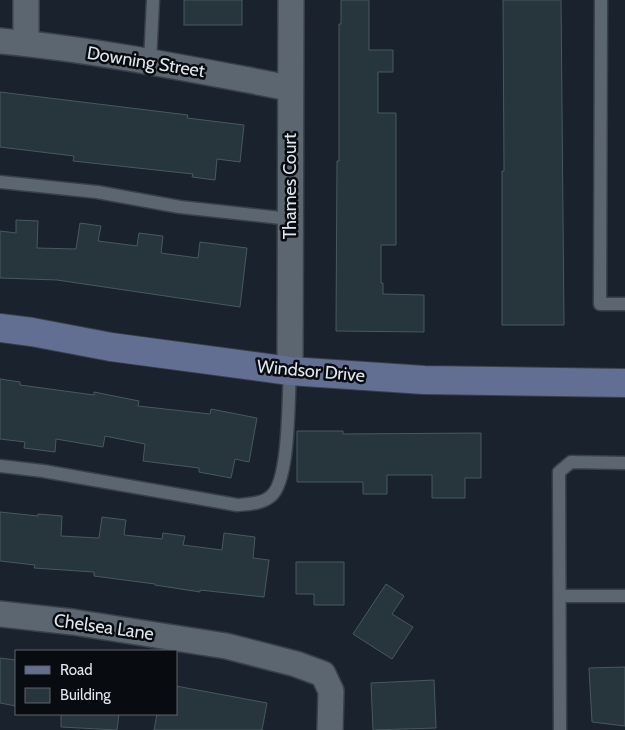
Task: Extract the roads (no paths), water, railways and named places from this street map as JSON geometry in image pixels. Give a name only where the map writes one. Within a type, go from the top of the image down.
[{"type":"street","points":[[26,0],[26,43]]},
{"type":"street","name":"Thames Court","points":[[290,371],[291,0]]},
{"type":"street","name":"Downing Street","points":[[0,41],[26,43],[150,62],[290,88]]},
{"type":"street","name":"Windsor Drive","points":[[0,328],[111,347],[290,371],[424,380],[625,383]]},
{"type":"street","name":"Chelsea Lane","points":[[0,614],[73,622],[226,646],[296,664],[323,674],[331,691],[330,730]]},
{"type":"lane","points":[[150,62],[153,0]]},
{"type":"lane","points":[[601,0],[600,304],[625,304]]},
{"type":"lane","points":[[0,182],[97,192],[180,206],[290,219]]},
{"type":"lane","points":[[0,466],[237,505],[255,503],[271,496],[281,482],[285,462],[290,371]]},
{"type":"lane","points":[[560,730],[559,472],[571,462],[625,462]]},
{"type":"lane","points":[[560,596],[625,596]]}]
